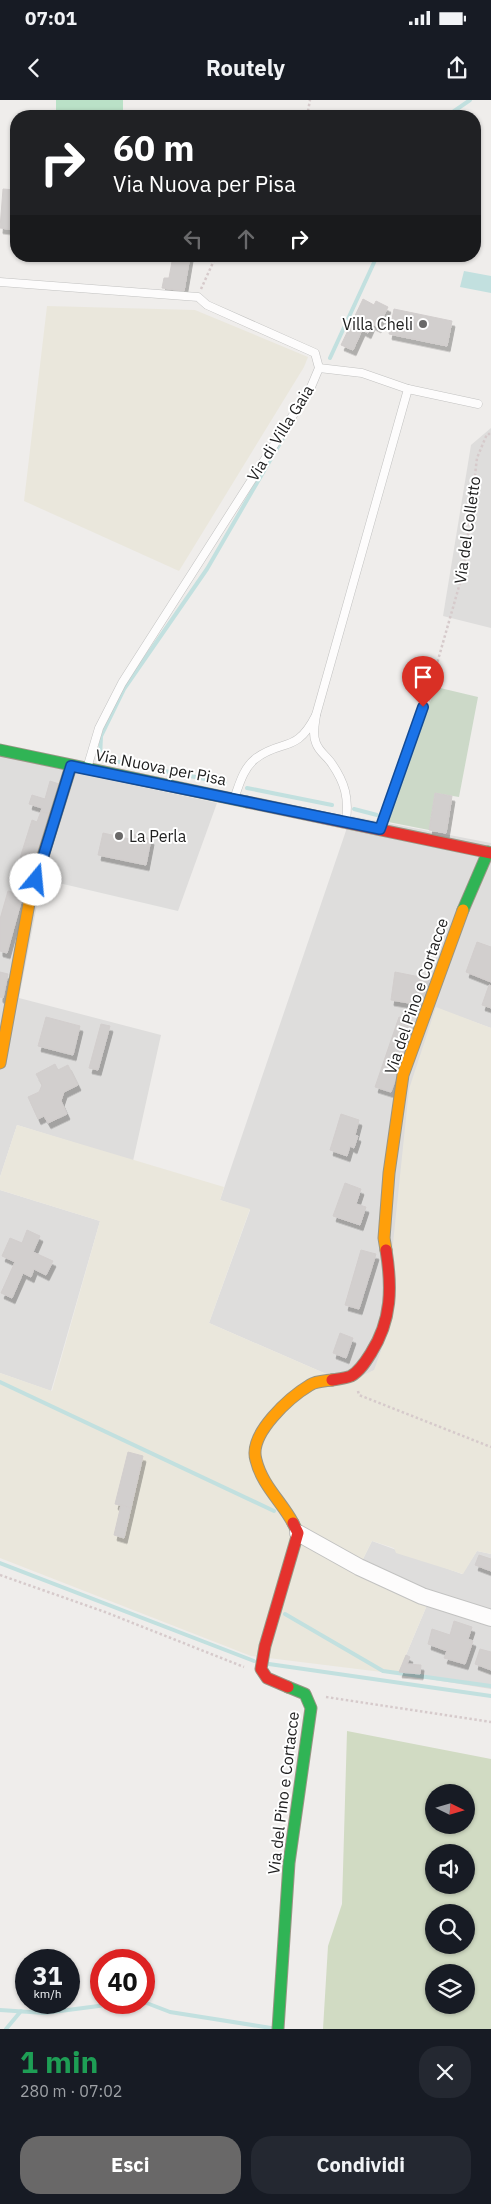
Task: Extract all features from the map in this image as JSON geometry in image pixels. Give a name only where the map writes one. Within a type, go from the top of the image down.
[{"type":"street","name":"Via Nuova per Pisa","points":[[0,750],[490,852]]},
{"type":"street","points":[[0,1063],[30,898],[71,766]]},
{"type":"street","name":"Via del Pino e Cortacce","points":[[351,1376],[364,1365],[382,1336],[390,1302],[391,1278],[384,1238],[389,1173],[403,1076],[454,932],[490,852]]},
{"type":"street","points":[[351,1376],[311,1384],[266,1423],[258,1444],[255,1459],[271,1492],[287,1511],[298,1533],[359,1567],[422,1596],[491,1618]]},
{"type":"street","points":[[262,1668],[298,1533]]},
{"type":"street","name":"Via del Pino e Cortacce","points":[[262,1668],[305,1694],[311,1708],[289,1863],[278,2029]]},
{"type":"lane","name":"Via di Villa Gaia","points":[[0,282],[198,297],[207,305],[315,353],[319,368],[305,395],[122,683],[99,728],[87,769]]},
{"type":"lane","points":[[319,368],[362,374],[408,389],[478,404]]},
{"type":"lane","points":[[234,798],[244,772],[250,764],[263,754],[300,739],[308,732],[316,715],[408,389]]},
{"type":"lane","points":[[380,829],[429,690]]},
{"type":"lane","points":[[316,715],[315,742],[322,754],[333,765],[346,790],[349,804],[346,822]]},
{"type":"path","points":[[198,297],[213,262]]},
{"type":"path","name":"Via del Colletto","points":[[429,690],[464,569],[477,458],[481,444],[487,434],[491,434]]},
{"type":"path","points":[[351,1376],[359,1395],[491,1447]]},
{"type":"path","points":[[0,1575],[262,1668]]},
{"type":"path","points":[[305,1694],[491,1722]]},
{"type":"shaded area","points":[[47,306],[195,310],[308,357],[304,367],[179,571],[24,501]]},
{"type":"shaded area","points":[[491,428],[491,628],[443,616],[471,445]]},
{"type":"shaded area","points":[[0,756],[217,803],[178,911],[42,879],[19,998],[161,1035],[133,1161],[17,1125],[0,1177]]},
{"type":"shaded area","points":[[351,816],[491,843],[491,1028],[436,1008],[386,1337],[375,1370],[347,1383],[209,1323],[250,1210],[220,1200]]},
{"type":"shaded area","points":[[436,1007],[491,1028],[491,1554],[477,1551],[463,1574],[396,1553],[394,1548],[372,1541],[361,1563],[430,1598],[398,1674],[251,1656],[0,1558],[0,1373],[52,1391],[100,1221],[0,1190],[0,1177],[17,1125],[224,1187],[220,1200],[250,1209],[209,1323],[347,1383],[374,1370],[386,1337],[392,1253],[409,1089]]},
{"type":"shaded area","points":[[0,1190],[100,1221],[51,1391],[0,1373]]},
{"type":"shaded area","points":[[372,1541],[462,1574],[477,1551],[491,1554],[491,1689],[398,1674],[430,1598],[361,1563]]},
{"type":"green space","points":[[56,100],[123,100],[123,110],[56,110]]},
{"type":"green space","points":[[436,687],[478,697],[459,797],[435,793],[429,830],[383,821]]},
{"type":"green space","points":[[347,1731],[491,1759],[491,2029],[323,2029],[328,1946],[342,1904]]},
{"type":"water","points":[[464,271],[491,276],[491,293],[460,287]]},
{"type":"building","points":[[3,189],[10,190],[10,229],[0,228]]},
{"type":"building","points":[[172,262],[189,262],[184,291],[162,288],[164,278],[169,278]]},
{"type":"building","points":[[363,299],[374,305],[376,301],[388,307],[378,327],[372,324],[368,333],[362,330],[353,350],[341,345]]},
{"type":"building","points":[[394,309],[452,321],[447,346],[389,334]]},
{"type":"building","points":[[50,781],[59,784],[49,814],[41,811],[42,808],[29,804],[32,795],[45,799]]},
{"type":"building","points":[[435,793],[452,796],[446,833],[429,830]]},
{"type":"building","points":[[41,811],[49,814],[28,882],[14,877],[32,820],[37,822]]},
{"type":"building","points":[[103,833],[130,839],[131,834],[151,839],[146,865],[98,855]]},
{"type":"building","points":[[8,891],[23,895],[7,953],[0,951],[0,919]]},
{"type":"building","points":[[477,942],[491,947],[491,982],[466,972]]},
{"type":"building","points":[[0,972],[8,974],[3,998],[0,997]]},
{"type":"building","points":[[395,972],[430,979],[421,1005],[391,1000]]},
{"type":"building","points":[[489,985],[491,986],[491,1008],[482,1005]]},
{"type":"building","points":[[46,1017],[80,1026],[73,1055],[38,1046]]},
{"type":"building","points":[[399,1017],[415,1022],[391,1092],[375,1087]]},
{"type":"building","points":[[101,1024],[110,1026],[98,1070],[89,1068]]},
{"type":"building","points":[[55,1064],[58,1070],[68,1065],[78,1085],[64,1092],[61,1101],[67,1114],[48,1123],[44,1116],[38,1119],[28,1097],[39,1092],[42,1085],[36,1074]]},
{"type":"building","points":[[341,1114],[359,1120],[355,1135],[358,1136],[354,1148],[350,1146],[347,1156],[330,1150]]},
{"type":"building","points":[[345,1183],[361,1189],[356,1204],[366,1207],[360,1225],[333,1216]]},
{"type":"building","points":[[27,1230],[40,1236],[33,1252],[53,1261],[46,1275],[34,1269],[31,1277],[23,1273],[12,1298],[1,1293],[15,1262],[2,1256],[10,1238],[22,1243]]},
{"type":"building","points":[[361,1250],[376,1254],[359,1309],[345,1305]]},
{"type":"building","points":[[340,1333],[353,1338],[346,1358],[333,1353]]},
{"type":"building","points":[[128,1452],[143,1456],[131,1508],[115,1504]]},
{"type":"building","points":[[121,1505],[131,1508],[124,1538],[114,1535]]},
{"type":"building","points":[[479,1555],[491,1559],[491,1571],[475,1565]]},
{"type":"building","points":[[454,1621],[472,1627],[468,1639],[473,1641],[465,1664],[444,1658],[447,1651],[428,1644],[432,1629],[450,1635]]},
{"type":"building","points":[[480,1649],[491,1652],[491,1670],[475,1664]]},
{"type":"building","points":[[406,1655],[410,1657],[407,1664],[421,1665],[420,1674],[399,1672]]},
{"type":"waterway","points":[[456,110],[470,100]]},
{"type":"waterway","points":[[330,358],[374,262]]},
{"type":"waterway","points":[[225,783],[100,758],[101,736],[124,689],[207,569],[290,426]]},
{"type":"waterway","points":[[247,788],[332,805]]},
{"type":"waterway","points":[[354,809],[377,815]]},
{"type":"waterway","points":[[0,1382],[274,1511]]},
{"type":"waterway","points":[[0,1563],[254,1661]]},
{"type":"waterway","points":[[285,1614],[383,1671],[491,1686]]},
{"type":"waterway","points":[[269,1664],[491,1696]]},
{"type":"waterway","points":[[155,2006],[170,2012],[271,2028]]},
{"type":"waterway","points":[[0,2010],[45,2013],[90,2007]]},
{"type":"waterway","points":[[6,2029],[18,2014]]},
{"type":"traffic: fast","points":[[0,750],[247,802]]},
{"type":"traffic: fast","points":[[463,910],[488,852]]},
{"type":"traffic: fast","points":[[278,2029],[289,1863],[311,1708],[305,1694],[288,1687]]},
{"type":"traffic: slow","points":[[0,1063],[30,898],[71,766]]},
{"type":"traffic: slow","points":[[386,1250],[384,1238],[389,1173],[403,1075],[463,910]]},
{"type":"traffic: slow","points":[[293,1523],[267,1485],[259,1469],[255,1450],[264,1428],[282,1407],[312,1384],[332,1380]]},
{"type":"traffic: jam","points":[[247,802],[491,853]]},
{"type":"traffic: jam","points":[[332,1380],[349,1377],[357,1371],[378,1341],[387,1316],[389,1303],[386,1250]]},
{"type":"traffic: jam","points":[[288,1687],[267,1678],[261,1669],[265,1646],[298,1533],[293,1523]]},
{"type":"place","name":"Villa Cheli","points":[[423,324]]},
{"type":"place","name":"La Perla","points":[[119,836]]},
{"type":"route","points":[[36,880],[71,766],[380,829],[423,707]]}]
